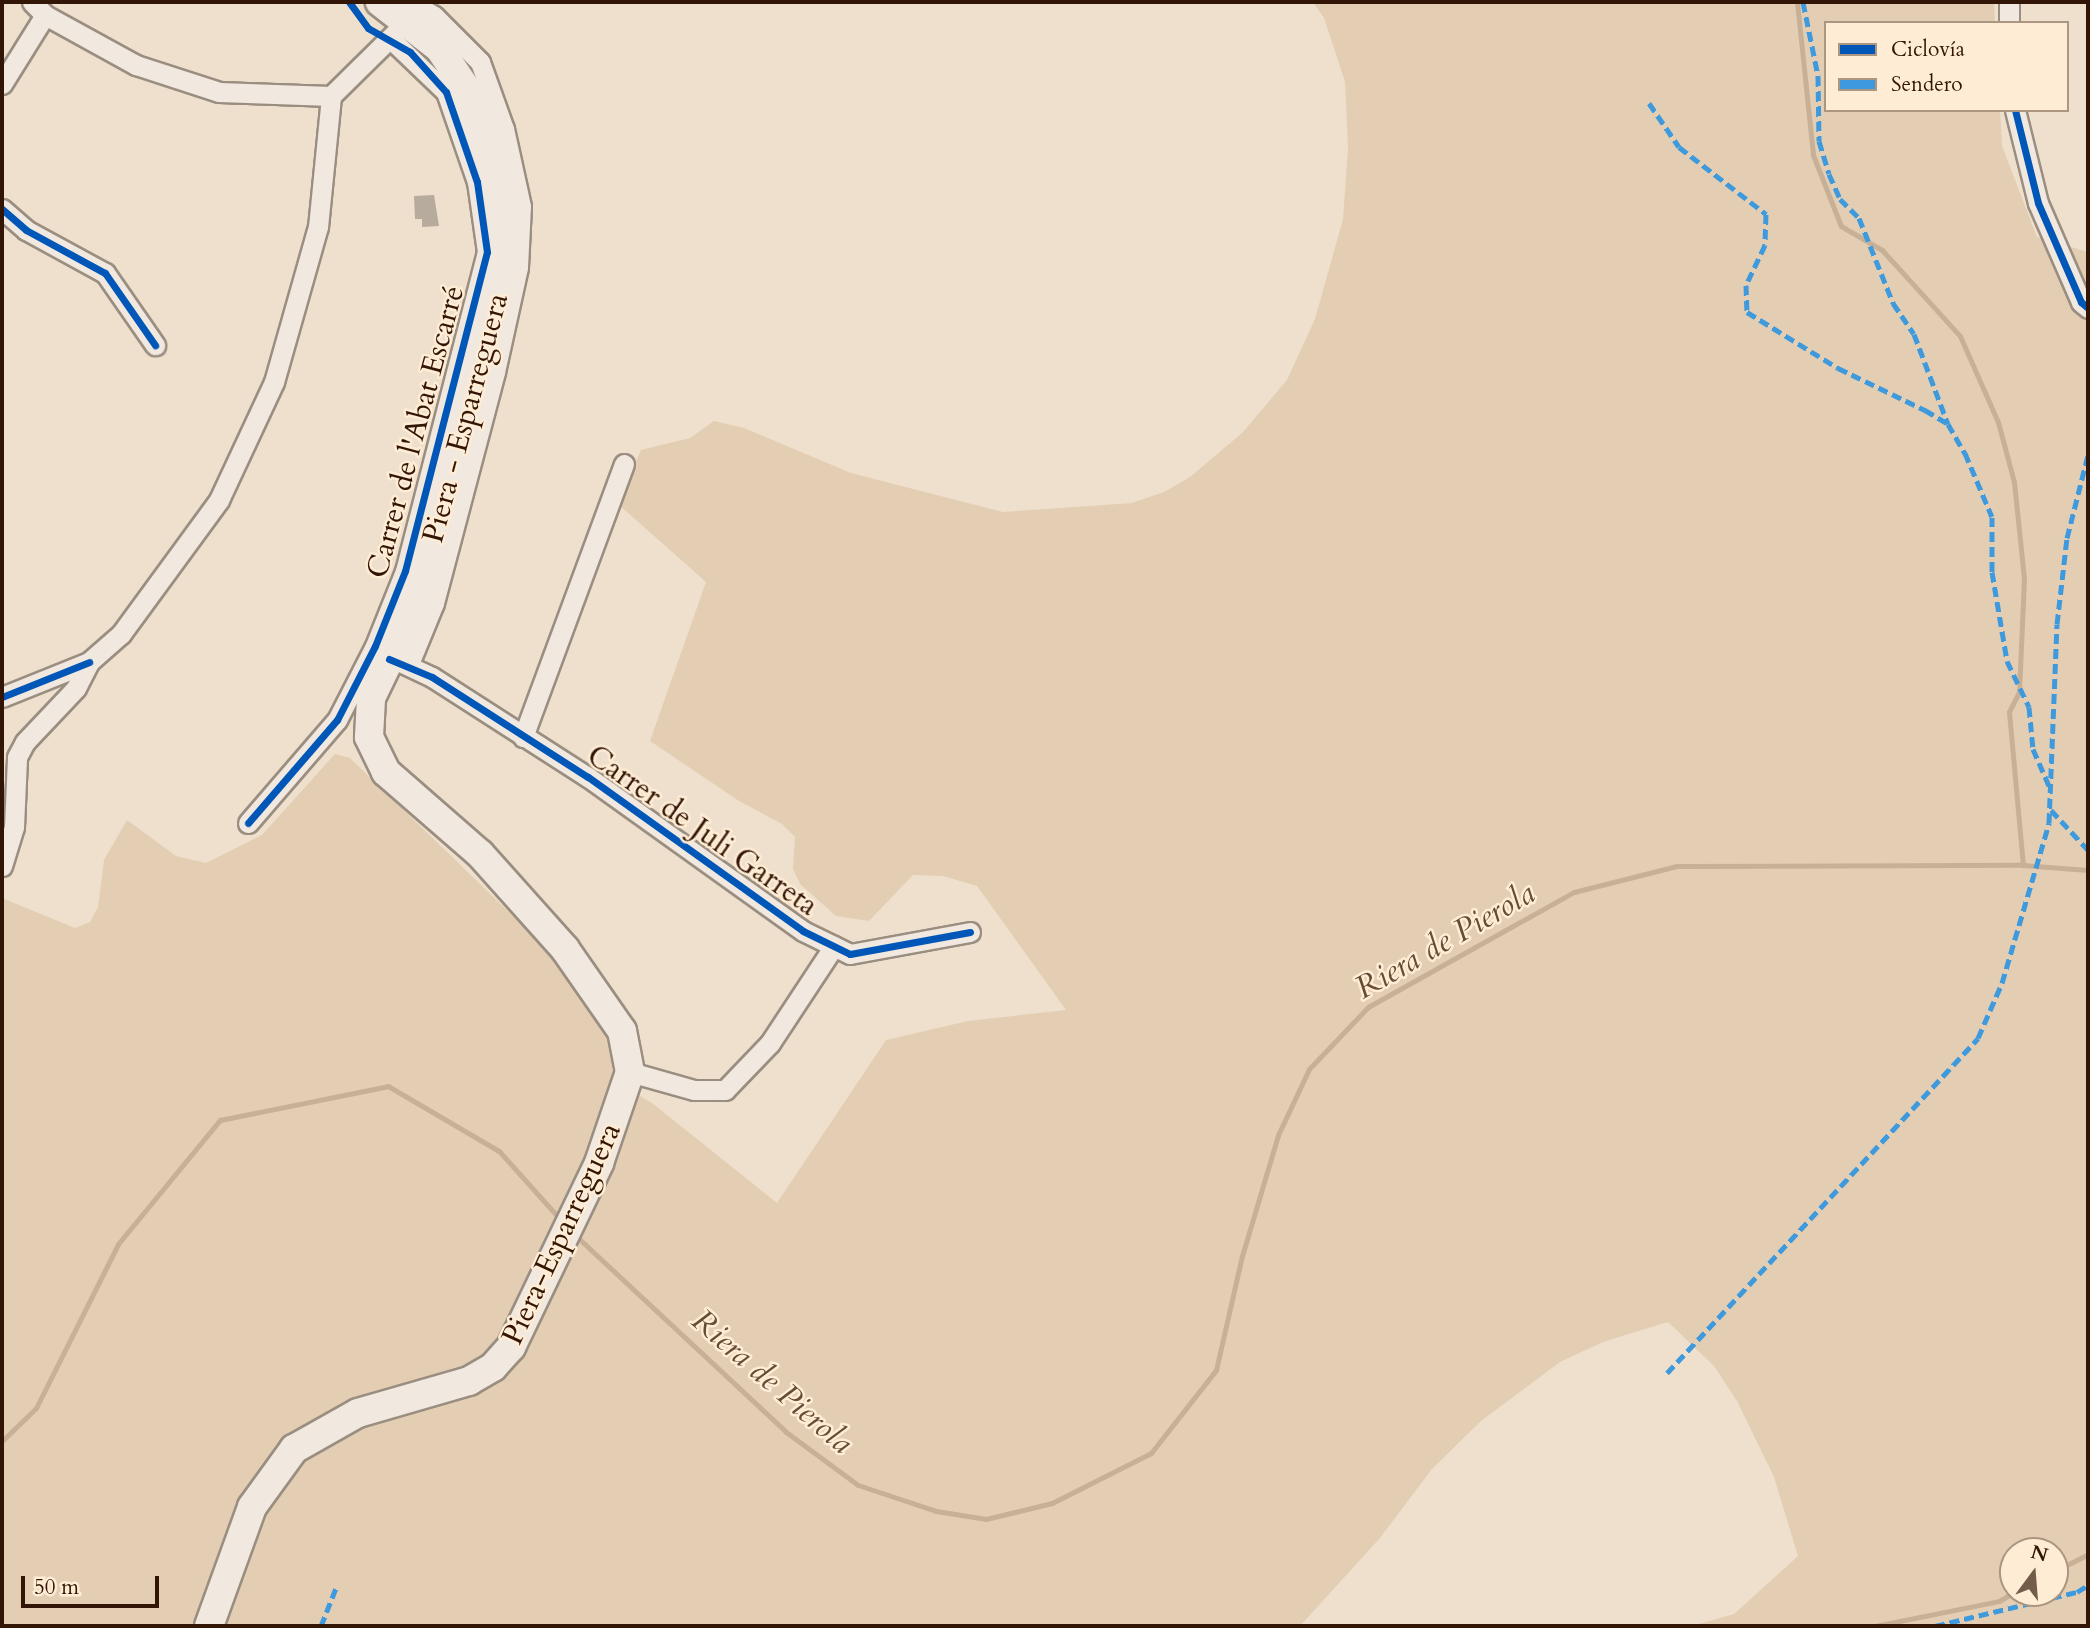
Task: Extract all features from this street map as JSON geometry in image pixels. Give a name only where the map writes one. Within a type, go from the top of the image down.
[{"type":"main road","name":"Piera - Esparreguera","points":[[367,716],[399,662],[435,539],[499,296],[504,254],[499,200],[477,110],[439,48],[380,2]]},
{"type":"main road","points":[[367,716],[371,746],[386,772],[480,855],[530,906],[606,1002],[628,1049],[630,1072]]},
{"type":"main road","name":"Piera-Esparreguera","points":[[209,1626],[252,1507],[294,1449],[358,1413],[469,1381],[493,1367],[512,1347],[599,1163],[623,1101],[630,1072]]},
{"type":"street","points":[[2008,2],[2009,21]]},
{"type":"street","points":[[2,85],[38,8],[136,65],[219,92],[331,96]]},
{"type":"street","points":[[2,696],[89,662],[121,634],[219,500],[274,382],[318,227],[331,96],[403,20]]},
{"type":"street","name":"Carrer de l'Abat Escarré","points":[[248,823],[337,720],[375,646],[405,571],[487,251],[477,182],[446,92],[403,20]]},
{"type":"street","points":[[2015,112],[2038,203],[2081,302],[2088,308]]},
{"type":"street","points":[[2,209],[26,230],[105,273],[155,345]]},
{"type":"street","points":[[523,737],[624,464]]},
{"type":"street","points":[[2,866],[14,827],[16,757],[76,688],[89,662]]},
{"type":"street","name":"Carrer de Juli Garreta","points":[[399,662],[587,777],[803,931],[850,954],[970,932]]},
{"type":"street","points":[[337,720],[367,716]]},
{"type":"street","points":[[630,1072],[694,1090],[725,1090],[769,1043],[834,946]]},
{"type":"shaded area","points":[[1313,2],[1994,2],[1995,21],[1824,21],[1824,112],[2000,112],[2002,146],[2037,237],[2088,252],[2088,1626],[1692,1626],[1734,1614],[1798,1556],[1774,1477],[1737,1401],[1714,1366],[1668,1322],[1603,1342],[1560,1362],[1481,1421],[1432,1469],[1380,1538],[1300,1626],[2,1626],[2,898],[75,928],[90,922],[98,907],[104,860],[127,820],[176,856],[206,863],[262,835],[335,754],[350,758],[546,948],[619,1043],[614,1081],[652,1103],[777,1203],[886,1040],[968,1021],[1066,1010],[977,886],[943,876],[913,875],[869,921],[836,916],[800,884],[793,869],[795,837],[782,824],[739,801],[650,741],[706,582],[618,504],[641,450],[690,438],[714,421],[744,428],[851,473],[1003,512],[1132,503],[1164,492],[1190,477],[1242,433],[1287,380],[1315,319],[1343,219],[1348,148],[1345,82],[1324,18]]},
{"type":"building","points":[[434,195],[439,226],[422,227],[422,219],[415,219],[414,196]]},
{"type":"waterway","points":[[1797,2],[1813,155],[1841,226],[1882,250],[1960,336],[1998,422],[2014,482],[2024,578],[2019,692],[2009,712],[2023,865]]},
{"type":"waterway","name":"Riera de Pierola","points":[[575,1235],[786,1432],[858,1485],[936,1511],[986,1519],[1052,1503],[1151,1453],[1216,1370],[1242,1256],[1278,1135],[1309,1069],[1368,1007],[1574,892],[1677,866],[2023,865],[2088,870]]},
{"type":"waterway","name":"Riera de Pierola","points":[[2,1441],[36,1408],[118,1244],[220,1120],[388,1086],[499,1151],[561,1220]]},
{"type":"waterway","points":[[2069,1564],[2088,1554]]},
{"type":"waterway","points":[[1875,1626],[1999,1601]]},
{"type":"marked path","points":[[1803,2],[1818,76],[1819,141],[1829,174],[1840,199],[1859,218],[1893,303],[1914,334],[1948,424]]},
{"type":"marked path","points":[[1649,103],[1679,147],[1766,214],[1765,245],[1746,285],[1747,312],[1838,368],[1948,424],[1965,453],[1992,517],[1992,572],[2007,661],[2029,707],[2033,749],[2050,788]]},
{"type":"marked path","points":[[1667,1373],[1978,1038],[2002,983],[2049,823],[2057,624],[2067,538],[2088,455]]},
{"type":"marked path","points":[[2051,810],[2088,850]]},
{"type":"marked path","points":[[1935,1626],[2077,1592],[2088,1585]]},
{"type":"marked path","points":[[321,1626],[336,1588]]},
{"type":"cycle path","points":[[248,823],[337,720],[375,646],[405,571],[487,252],[477,182],[446,92],[410,52],[368,28],[349,2]]},
{"type":"cycle path","points":[[2015,112],[2038,203],[2081,302],[2088,308]]},
{"type":"cycle path","points":[[2,209],[26,230],[105,273],[155,345]]},
{"type":"cycle path","points":[[389,659],[432,677],[588,777],[803,931],[850,954],[970,932]]},
{"type":"cycle path","points":[[2,697],[89,662]]}]
